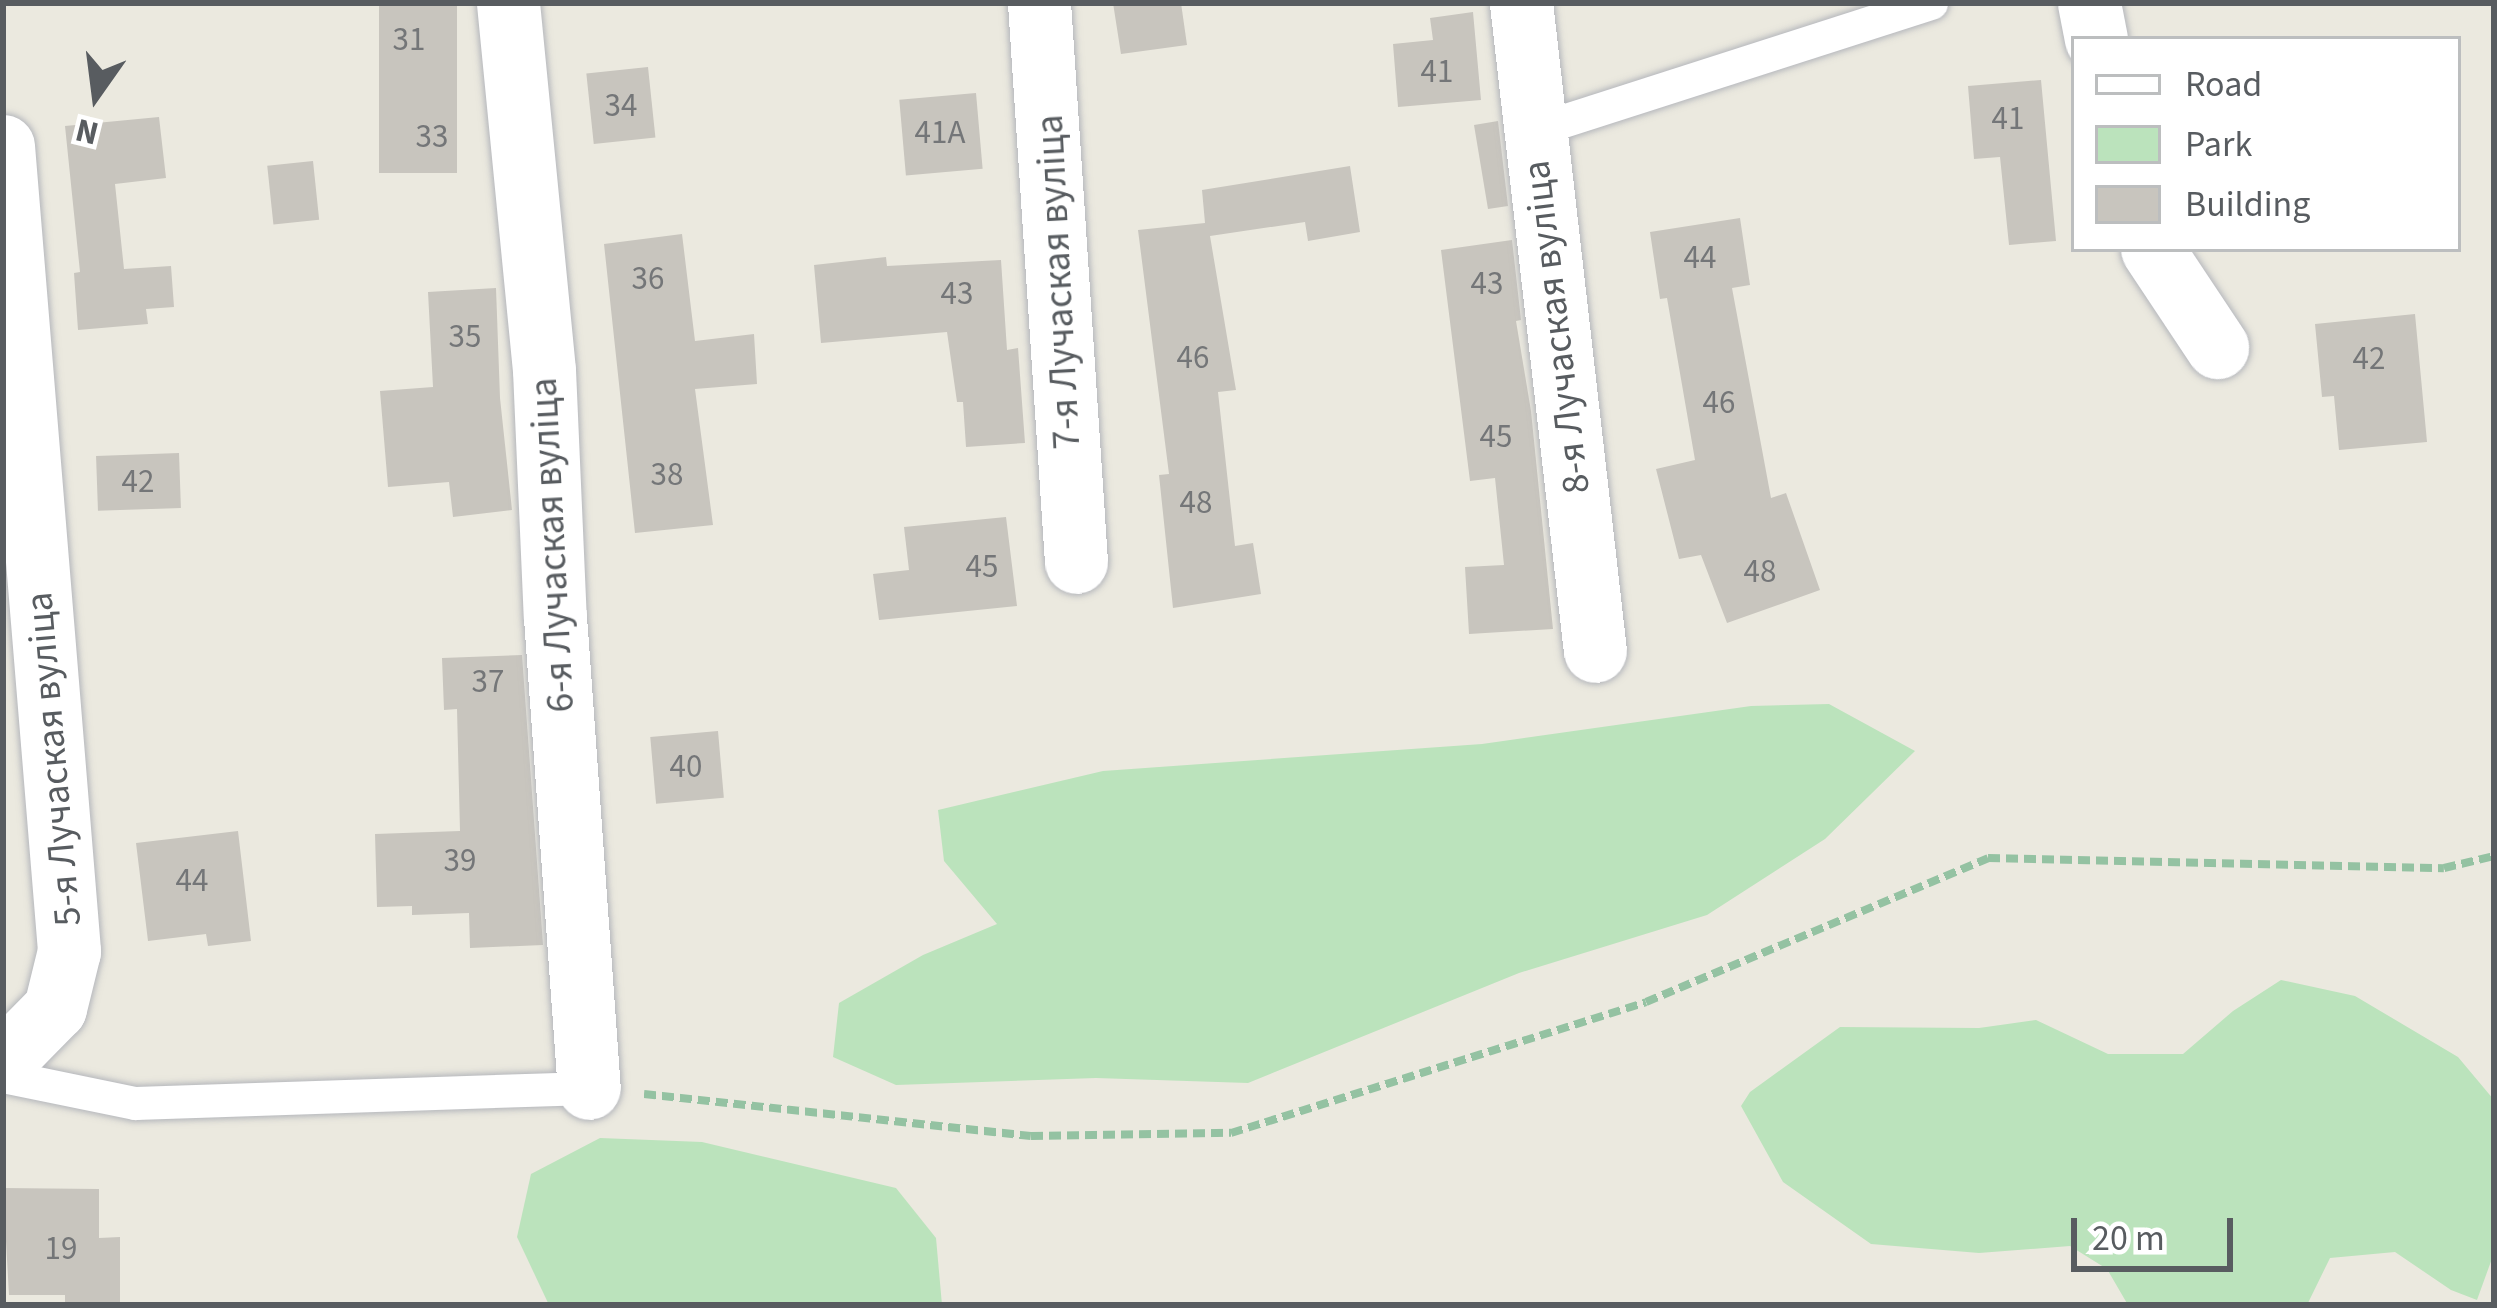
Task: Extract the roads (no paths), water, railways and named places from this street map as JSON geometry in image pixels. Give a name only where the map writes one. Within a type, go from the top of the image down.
[{"type":"street","name":"6-я Лучаская вуліца","points":[[508,3],[544,370],[555,617],[590,1088]]},
{"type":"street","name":"7-я Лучаская вуліца","points":[[1039,3],[1076,562]]},
{"type":"street","name":"8-я Лучаская вуліца","points":[[1521,3],[1595,651]]},
{"type":"street","points":[[2089,3],[2095,36]]},
{"type":"street","name":"5-я Лучаская вуліца","points":[[3,146],[70,950],[55,1008],[3,1061]]},
{"type":"street","points":[[2154,252],[2217,347]]},
{"type":"lane","points":[[1534,130],[1931,3]]},
{"type":"lane","points":[[3,1076],[135,1102],[590,1088]]}]
